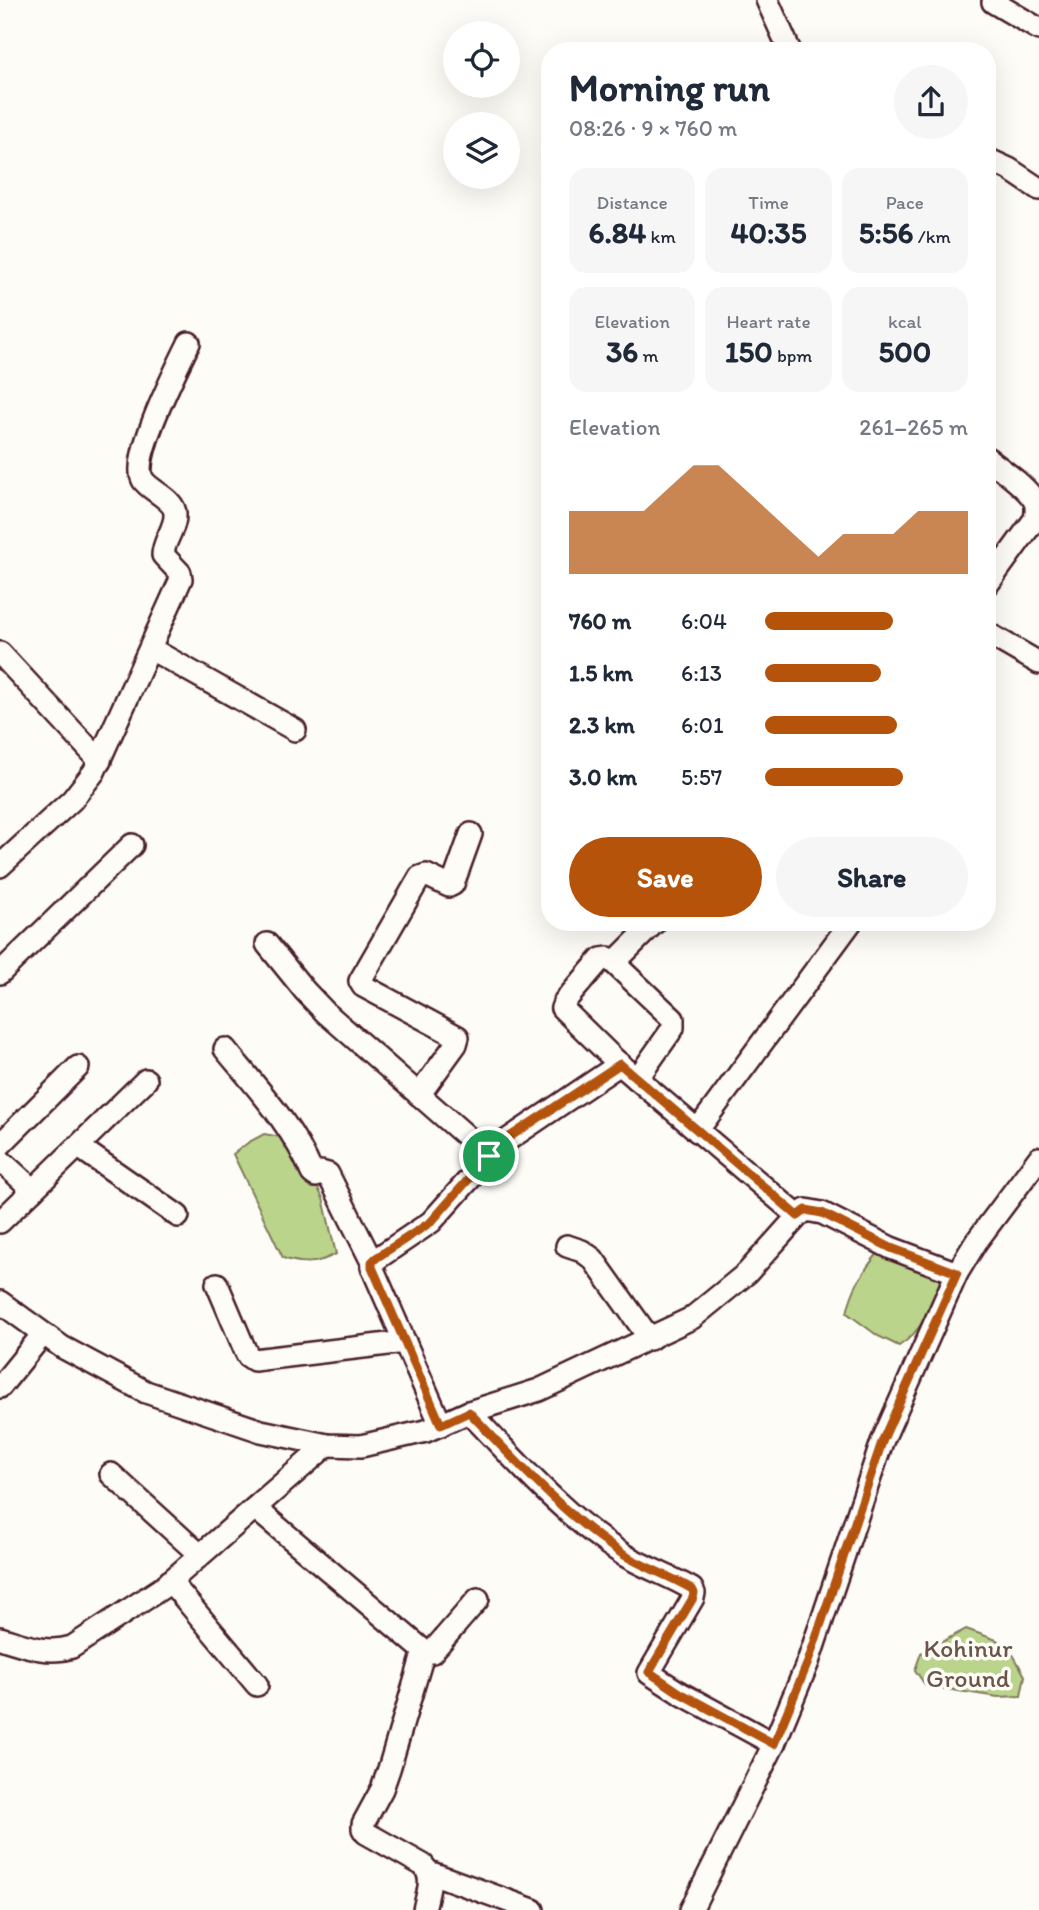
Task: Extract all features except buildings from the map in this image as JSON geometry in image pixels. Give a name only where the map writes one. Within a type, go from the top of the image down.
[{"type":"street","points":[[766,0],[786,42]]},
{"type":"street","points":[[993,2],[1039,29]]},
{"type":"street","points":[[996,162],[1036,178]]},
{"type":"street","points":[[0,866],[86,785],[100,761],[181,579],[180,573],[163,555],[176,515],[174,507],[144,482],[140,474],[148,435],[189,343]]},
{"type":"street","points":[[996,466],[1029,494],[1035,502],[1036,510],[1035,520],[996,573]]},
{"type":"street","points":[[996,638],[1039,663]]},
{"type":"street","points":[[150,649],[295,730]]},
{"type":"street","points":[[0,653],[100,761]]},
{"type":"street","points":[[419,1095],[456,1044],[458,1037],[363,986],[360,981],[420,877],[426,875],[449,886],[453,884],[471,834]]},
{"type":"street","points":[[0,973],[132,845]]},
{"type":"street","points":[[614,963],[646,931]]},
{"type":"street","points":[[697,1131],[844,931]]},
{"type":"street","points":[[267,944],[325,1012],[489,1156]]},
{"type":"street","points":[[637,1079],[673,1028],[673,1019],[608,958],[601,960],[565,1000],[562,1008],[637,1079],[798,1216]]},
{"type":"street","points":[[225,1049],[297,1140],[312,1173],[316,1176],[321,1172],[328,1174],[372,1262],[441,1425]]},
{"type":"street","points":[[372,1262],[431,1222],[508,1138],[620,1064]]},
{"type":"street","points":[[0,1145],[78,1067]]},
{"type":"street","points":[[0,1222],[146,1080]]},
{"type":"street","points":[[79,1147],[178,1216]]},
{"type":"street","points":[[691,1910],[774,1744],[808,1662],[882,1442],[957,1273],[976,1242],[1039,1158]]},
{"type":"street","points":[[0,1160],[33,1190]]},
{"type":"street","points":[[0,1301],[62,1348],[146,1392],[261,1431],[327,1444],[361,1446],[426,1432],[469,1412],[539,1390],[692,1318],[747,1273],[806,1210],[822,1213],[891,1248],[957,1273]]},
{"type":"street","points":[[567,1246],[582,1251],[593,1259],[650,1339]]},
{"type":"street","points":[[217,1284],[245,1350],[254,1360],[405,1342]]},
{"type":"street","points":[[0,1387],[43,1334]]},
{"type":"street","points":[[469,1412],[514,1459],[585,1525],[624,1555],[692,1589],[693,1598],[649,1672],[680,1693],[774,1744]]},
{"type":"street","points":[[0,1638],[41,1650],[59,1651],[72,1647],[170,1581],[327,1444]]},
{"type":"street","points":[[111,1474],[200,1555]]},
{"type":"street","points":[[255,1508],[424,1651],[432,1652],[478,1599]]},
{"type":"street","points":[[170,1581],[257,1685]]},
{"type":"street","points":[[424,1651],[382,1789],[363,1824],[366,1833],[423,1865],[429,1872],[431,1880],[424,1910]]},
{"type":"street","points":[[429,1872],[533,1910]]},
{"type":"green space","points":[[264,1134],[292,1139],[323,1198],[336,1254],[310,1262],[283,1258],[233,1154]]},
{"type":"green space","points":[[879,1252],[941,1278],[931,1307],[921,1325],[899,1346],[878,1336],[847,1313],[859,1281]]},
{"type":"green space","name":"Kohinur Ground","points":[[966,1629],[997,1640],[1014,1656],[1025,1676],[1021,1696],[998,1697],[926,1686],[915,1670],[921,1653]]},
{"type":"route","points":[[620,1064],[798,1216],[806,1210],[822,1213],[891,1248],[957,1273],[882,1442],[808,1662],[774,1744],[680,1693],[649,1672],[693,1598],[692,1589],[624,1555],[585,1525],[514,1459],[469,1412],[441,1425],[372,1262],[431,1222],[489,1156],[508,1138],[620,1064]]}]
